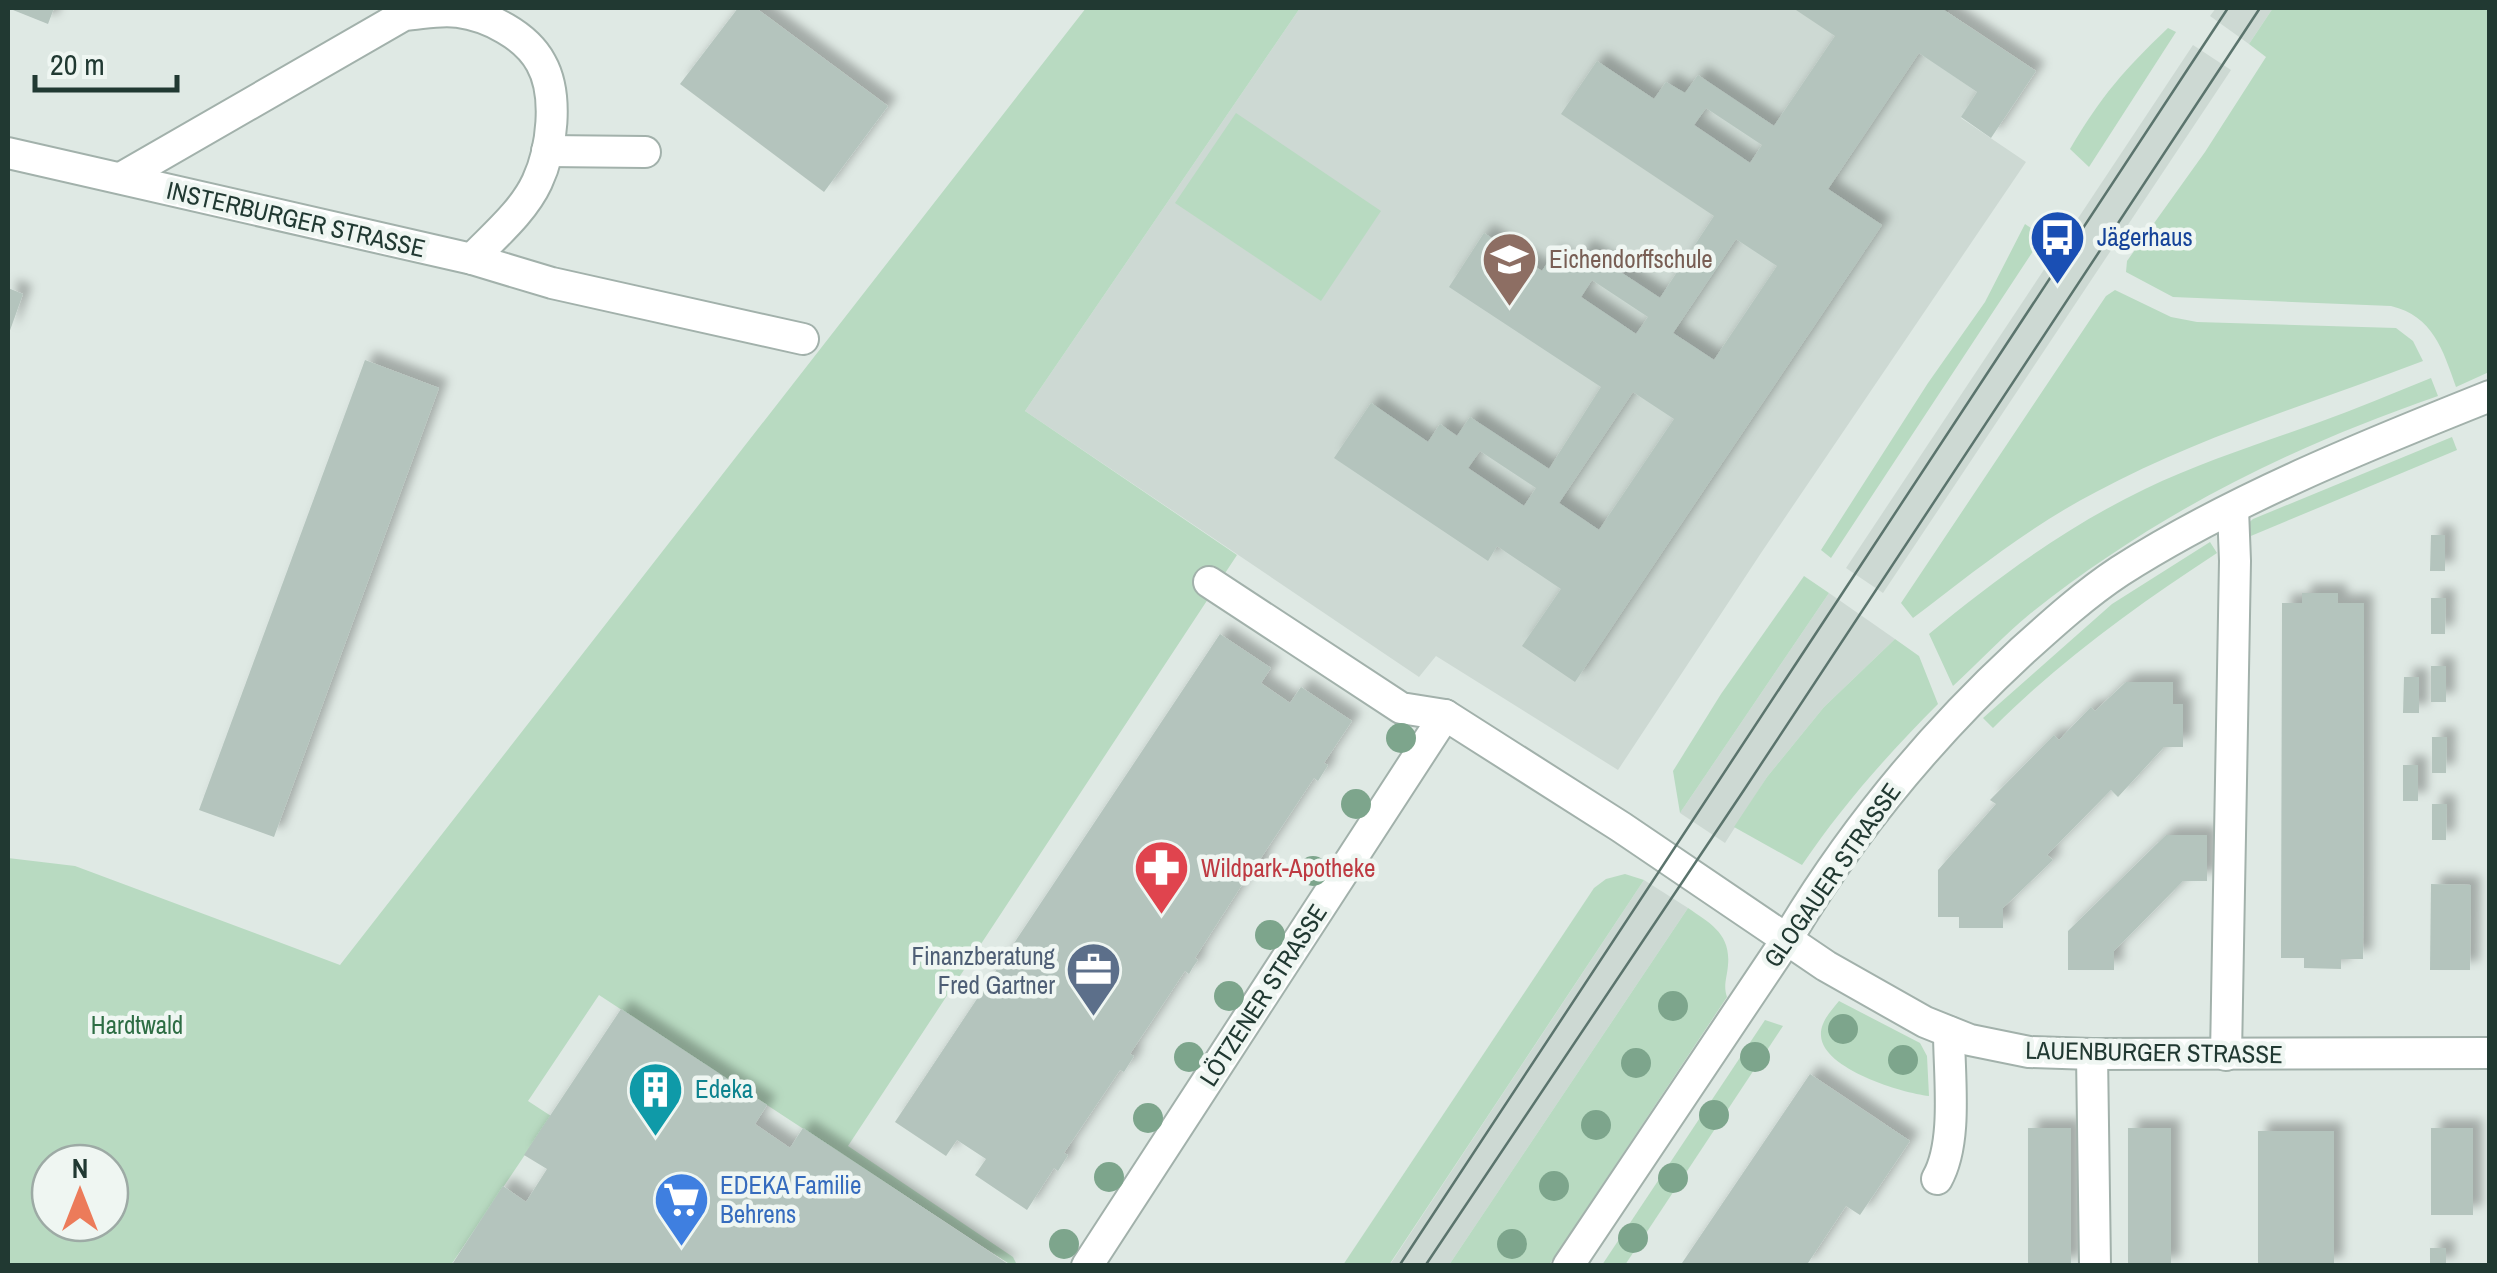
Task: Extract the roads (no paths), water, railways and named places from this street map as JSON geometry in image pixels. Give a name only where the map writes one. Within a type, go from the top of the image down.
[{"type":"street","name":"INSTERBURGER STRASSE","points":[[121,178],[404,15],[456,11],[493,22],[521,40],[542,63],[554,120],[536,184],[512,218],[472,259]]},
{"type":"street","points":[[547,152],[645,152]]},
{"type":"street","name":"INSTERBURGER STRASSE","points":[[8,153],[803,339]]},
{"type":"street","name":"GLOGAUER STRASSE","points":[[1568,1266],[1816,890],[1875,807],[1960,708],[2045,630],[2120,572],[2233,509],[2339,459],[2490,396]]},
{"type":"street","points":[[2226,1054],[2233,509]]},
{"type":"street","points":[[1208,582],[1401,708],[1445,716],[1621,827],[1787,939]]},
{"type":"street","name":"LÖTZENER STRASSE","points":[[1086,1266],[1445,716]]},
{"type":"street","name":"LAUENBURGER STRASSE","points":[[1787,939],[1924,1022],[1970,1040],[2028,1052],[2490,1053]]},
{"type":"street","points":[[1936,1179],[1946,1163],[1949,1032]]},
{"type":"street","points":[[2092,1054],[2095,1266]]},
{"type":"tram line","points":[[1399,1266],[2228,8]]},
{"type":"tram line","points":[[1425,1266],[2260,8]]},
{"type":"place","name":"Jägerhaus","points":[[2058,286]]},
{"type":"place","name":"Eichendorffschule","points":[[1510,308]]},
{"type":"place","name":"Wildpark-Apotheke","points":[[1162,917]]},
{"type":"place","name":"Finanzberatung Fred Gartner","points":[[1094,1019]]},
{"type":"place","name":"Edeka","points":[[656,1138]]},
{"type":"place","name":"EDEKA Familie Behrens","points":[[681,1248]]},
{"type":"park label","name":"Hardtwald","points":[[137,1025]]}]
